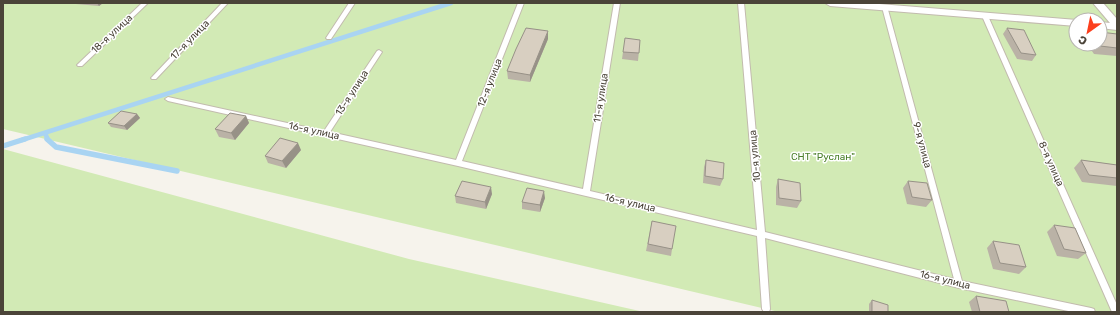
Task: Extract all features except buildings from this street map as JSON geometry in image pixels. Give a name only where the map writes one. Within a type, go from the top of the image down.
[{"type":"street","points":[[830,3],[1068,22]]},
{"type":"street","points":[[1098,3],[1117,26]]},
{"type":"lane","name":"18-я улица","points":[[80,65],[145,3]]},
{"type":"lane","name":"17-я улица","points":[[154,78],[225,3]]},
{"type":"lane","points":[[329,38],[352,3]]},
{"type":"lane","name":"12-я улица","points":[[458,163],[521,3]]},
{"type":"lane","name":"11-я улица","points":[[586,193],[617,3]]},
{"type":"lane","name":"10-я улица","points":[[741,3],[766,309]]},
{"type":"lane","name":"9-я улица","points":[[885,7],[959,284]]},
{"type":"lane","name":"8-я улица","points":[[985,16],[1116,312]]},
{"type":"lane","name":"13-я улица","points":[[325,134],[379,52]]},
{"type":"lane","name":"16-я улица","points":[[168,99],[458,163],[761,234],[959,284],[1091,312]]},
{"type":"green space","name":"СНТ \"Руслан\"","points":[[3,3],[1117,3],[1117,312],[779,312],[3,129]]},
{"type":"green space","points":[[3,149],[409,259],[644,312],[3,312]]},
{"type":"waterway","points":[[22,140],[451,3]]},
{"type":"waterway","points":[[45,133],[48,140]]},
{"type":"waterway","points":[[3,146],[25,139]]},
{"type":"waterway","points":[[48,140],[56,147],[177,171]]}]
